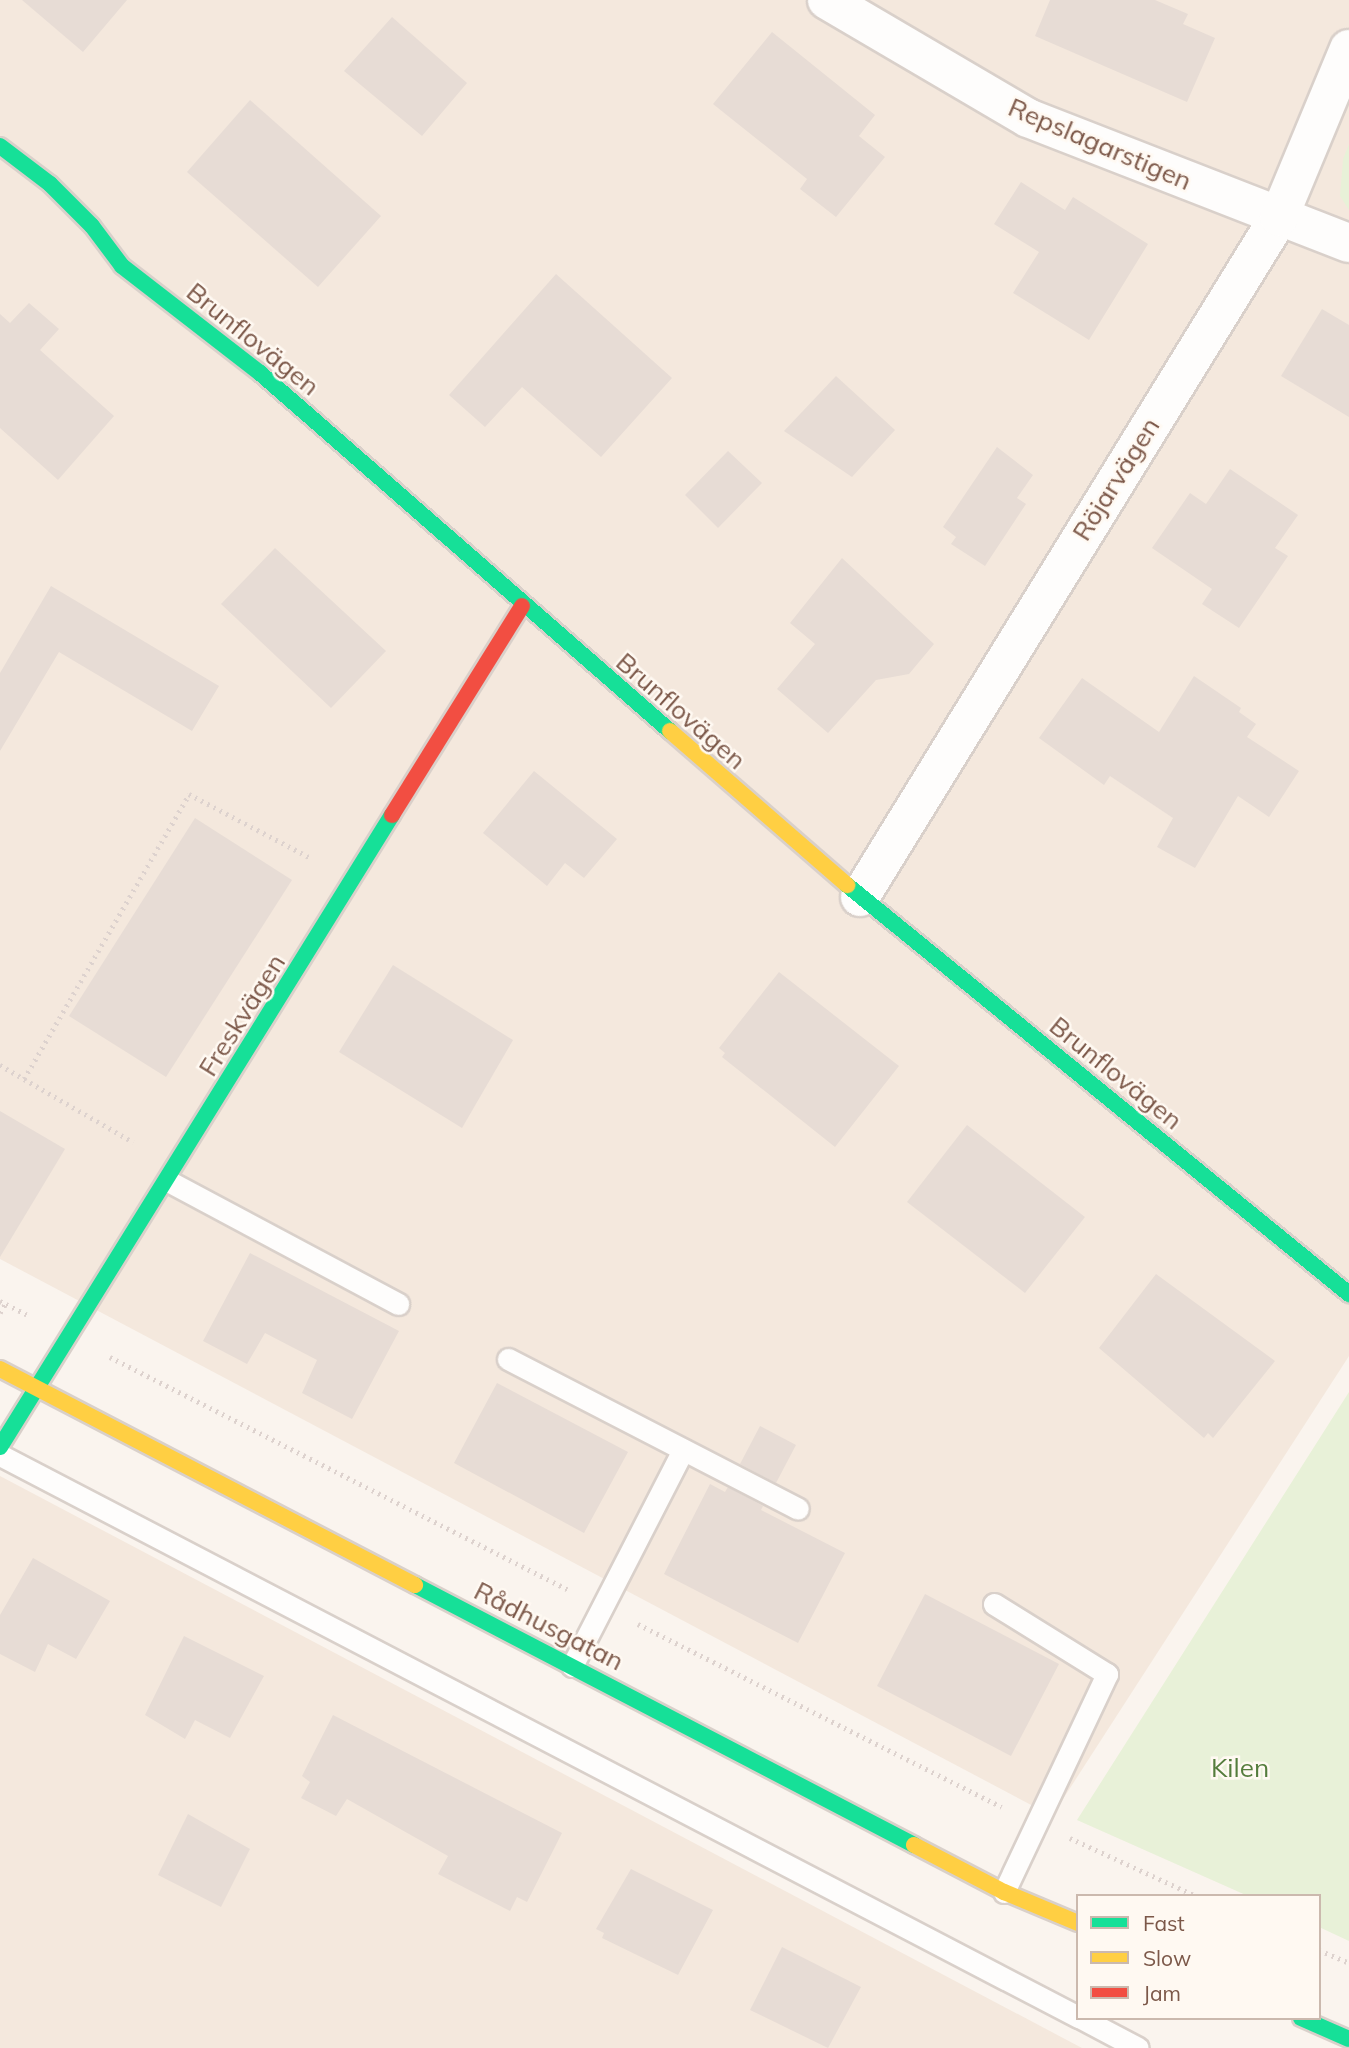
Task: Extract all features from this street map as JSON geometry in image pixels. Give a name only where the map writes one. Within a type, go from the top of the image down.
[{"type":"street","name":"Repslagarstigen","points":[[827,0],[1028,118],[1349,243]]},
{"type":"street","name":"Röjarvägen","points":[[860,897],[1279,217],[1349,50]]},
{"type":"street","name":"Brunflovägen","points":[[0,146],[50,184],[92,226],[122,266],[260,373],[522,606],[860,897],[1349,1294]]},
{"type":"street","name":"Freskvägen","points":[[0,1447],[354,881],[522,606]]},
{"type":"street","name":"Rådhusgatan","points":[[0,1369],[1004,1892],[1076,1922]]},
{"type":"street","points":[[1306,2020],[1349,2039]]},
{"type":"lane","points":[[172,1174],[398,1304]]},
{"type":"lane","points":[[508,1359],[798,1509]]},
{"type":"lane","points":[[572,1666],[683,1450]]},
{"type":"lane","points":[[0,1455],[1076,2015]]},
{"type":"lane","points":[[994,1604],[1107,1674],[1004,1892]]},
{"type":"lane","points":[[1085,2020],[1138,2048]]},
{"type":"path","points":[[24,1079],[189,794],[354,881]]},
{"type":"path","points":[[0,1065],[172,1174]]},
{"type":"path","points":[[0,1312],[5,1304]]},
{"type":"path","points":[[1321,1951],[1349,1963]]},
{"type":"shaded area","points":[[0,0],[1349,0],[1349,1356],[1052,1816],[0,1259]]},
{"type":"shaded area","points":[[0,1476],[1082,2048],[0,2048]]},
{"type":"green space","points":[[1349,144],[1349,210],[1340,196],[1343,159]]},
{"type":"green space","name":"Kilen","points":[[1349,1392],[1349,1941],[1321,1928],[1321,1894],[1244,1894],[1077,1820]]},
{"type":"building","points":[[22,0],[127,0],[83,52]]},
{"type":"building","points":[[1050,0],[1155,0],[1188,14],[1183,24],[1215,38],[1187,102],[1035,36]]},
{"type":"building","points":[[392,17],[467,83],[422,136],[344,71]]},
{"type":"building","points":[[772,32],[875,115],[859,136],[885,157],[836,217],[800,189],[807,179],[713,104]]},
{"type":"building","points":[[250,100],[381,216],[318,287],[187,172]]},
{"type":"building","points":[[1021,182],[1065,210],[1073,197],[1148,244],[1089,340],[1013,293],[1039,252],[994,224]]},
{"type":"building","points":[[556,274],[672,378],[601,457],[522,387],[485,427],[449,395]]},
{"type":"building","points":[[29,303],[59,329],[40,350],[114,416],[58,480],[0,428],[0,314],[10,323]]},
{"type":"building","points":[[1322,309],[1349,325],[1349,417],[1281,376]]},
{"type":"building","points":[[836,376],[895,430],[852,477],[784,431]]},
{"type":"building","points":[[997,447],[1033,475],[1017,498],[1026,504],[985,566],[951,544],[956,537],[943,527]]},
{"type":"building","points":[[728,451],[762,483],[718,528],[685,495]]},
{"type":"building","points":[[1230,469],[1298,515],[1275,548],[1288,556],[1239,628],[1202,604],[1212,589],[1152,548],[1190,493],[1206,504]]},
{"type":"building","points":[[275,548],[386,651],[331,708],[221,604]]},
{"type":"building","points":[[842,558],[934,644],[909,674],[876,680],[828,733],[777,689],[815,644],[790,623]]},
{"type":"building","points":[[51,586],[219,686],[192,731],[59,652],[0,751],[0,673]]},
{"type":"building","points":[[1194,676],[1241,708],[1239,712],[1256,724],[1247,737],[1299,771],[1269,817],[1238,796],[1195,868],[1157,847],[1173,818],[1110,776],[1104,785],[1039,738],[1082,678],[1159,732]]},
{"type":"building","points":[[534,771],[617,839],[584,878],[565,863],[547,886],[483,833]]},
{"type":"building","points":[[195,818],[292,880],[166,1077],[69,1016]]},
{"type":"building","points":[[393,965],[513,1040],[462,1128],[339,1052]]},
{"type":"building","points":[[779,972],[899,1066],[835,1147],[722,1057],[725,1053],[719,1048]]},
{"type":"building","points":[[0,1111],[65,1149],[0,1257]]},
{"type":"building","points":[[967,1125],[1085,1217],[1025,1293],[907,1202]]},
{"type":"building","points":[[250,1253],[399,1331],[352,1419],[302,1393],[317,1360],[265,1333],[247,1364],[203,1341]]},
{"type":"building","points":[[1156,1274],[1275,1361],[1213,1438],[1208,1433],[1204,1438],[1099,1348]]},
{"type":"building","points":[[497,1383],[628,1452],[584,1533],[454,1463]]},
{"type":"building","points":[[760,1426],[796,1445],[776,1483],[740,1464]]},
{"type":"building","points":[[710,1484],[725,1492],[728,1487],[763,1506],[761,1510],[845,1553],[798,1643],[664,1574]]},
{"type":"building","points":[[33,1558],[110,1601],[76,1659],[48,1644],[35,1672],[0,1654],[0,1615]]},
{"type":"building","points":[[925,1594],[1059,1664],[1011,1756],[877,1686]]},
{"type":"building","points":[[184,1636],[264,1676],[230,1738],[195,1720],[185,1739],[145,1715]]},
{"type":"building","points":[[333,1715],[562,1833],[527,1902],[517,1897],[510,1911],[438,1874],[448,1856],[347,1799],[336,1816],[301,1798],[310,1782],[302,1776]]},
{"type":"building","points":[[188,1814],[250,1849],[221,1907],[158,1875]]},
{"type":"building","points":[[631,1869],[713,1910],[678,1975],[602,1938],[604,1933],[596,1929]]},
{"type":"building","points":[[782,1947],[861,1987],[828,2048],[750,2010]]},
{"type":"traffic: fast","points":[[0,146],[50,184],[92,226],[122,266],[260,373],[670,731]]},
{"type":"traffic: fast","points":[[0,1447],[392,815]]},
{"type":"traffic: fast","points":[[847,885],[1349,1294]]},
{"type":"traffic: fast","points":[[415,1585],[914,1845]]},
{"type":"traffic: fast","points":[[1306,2020],[1349,2039]]},
{"type":"traffic: slow","points":[[670,731],[847,885]]},
{"type":"traffic: slow","points":[[0,1369],[415,1585]]},
{"type":"traffic: slow","points":[[914,1845],[1004,1892],[1076,1922]]},
{"type":"traffic: jam","points":[[392,815],[522,606]]}]
